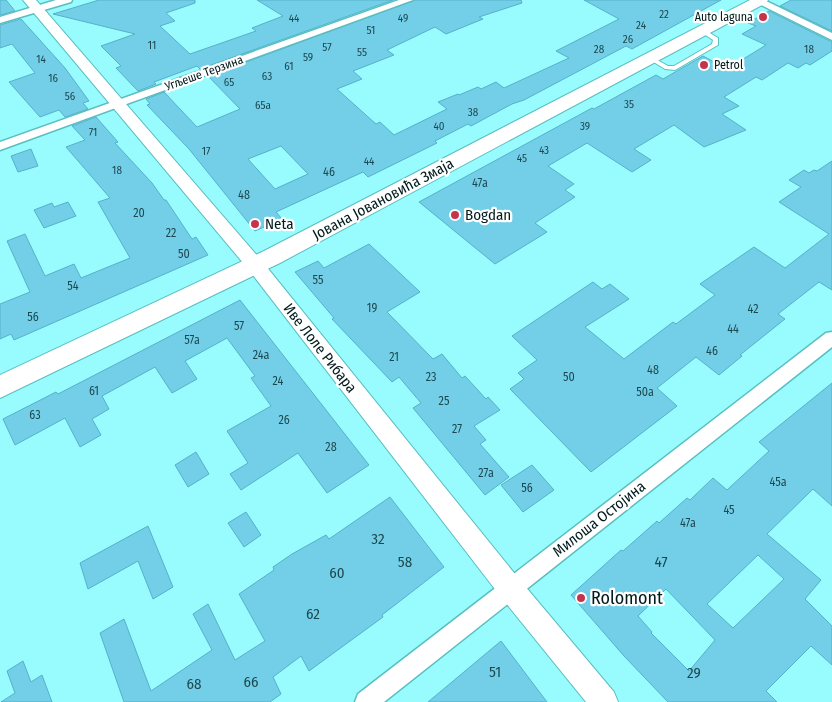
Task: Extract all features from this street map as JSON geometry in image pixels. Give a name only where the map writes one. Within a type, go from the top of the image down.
[{"type":"main road","name":"Јована Јовановића Змаја","points":[[0,387],[255,265],[758,0]]},
{"type":"street","points":[[0,20],[33,5],[66,0]]},
{"type":"street","name":"Угљеше Терзина","points":[[0,146],[408,0]]},
{"type":"street","points":[[758,0],[832,37]]},
{"type":"street","name":"Иве Лоле Рибара","points":[[33,5],[255,265],[510,588],[604,702]]},
{"type":"street","name":"Милоша Остојина","points":[[366,702],[832,338]]},
{"type":"building","points":[[0,0],[6,0],[15,11],[0,15]]},
{"type":"building","points":[[99,0],[195,0],[195,3],[166,13],[175,21],[160,26],[190,54],[256,31],[252,28],[283,16],[257,0],[393,0],[200,69],[197,66],[154,82],[156,84],[138,91],[116,68],[121,66],[101,46],[135,34],[53,14]]},
{"type":"building","points":[[415,0],[521,0],[522,3],[479,17],[483,19],[446,34],[435,27],[387,50],[394,55],[353,71],[362,79],[337,89],[376,124],[380,122],[394,135],[447,109],[438,102],[478,87],[481,89],[496,82],[504,88],[569,58],[556,51],[619,19],[584,0],[721,0],[632,49],[626,46],[524,100],[512,104],[471,126],[468,124],[435,141],[437,143],[368,177],[363,172],[276,212],[282,219],[255,231],[189,149],[147,105],[150,104],[146,99],[164,92],[197,127],[240,109],[208,76]],"holes":[[[281,146],[308,174],[275,189],[248,159]]]},
{"type":"building","points":[[791,0],[832,0],[832,31],[780,6]]},
{"type":"building","points":[[769,11],[832,42],[832,51],[810,65],[806,63],[798,68],[788,63],[762,80],[756,77],[724,97],[739,106],[722,114],[746,130],[704,147],[674,125],[634,149],[651,160],[632,172],[587,143],[548,166],[574,184],[565,190],[575,197],[535,223],[547,232],[495,264],[419,202],[656,75],[663,79],[703,56],[727,69],[766,45],[742,34],[756,26],[748,23]]},
{"type":"building","points":[[21,19],[65,68],[89,101],[83,103],[88,109],[65,117],[59,110],[40,117],[9,82],[35,73],[12,44],[0,48],[0,25]]},
{"type":"building","points":[[96,117],[118,142],[115,143],[166,200],[192,239],[196,237],[208,255],[14,340],[11,334],[0,339],[0,304],[30,292],[7,241],[25,234],[45,276],[74,264],[81,278],[130,258],[98,202],[110,198],[66,147],[85,140],[72,126]]},
{"type":"building","points":[[31,149],[38,166],[18,172],[11,156]]},
{"type":"building","points":[[832,161],[832,290],[819,282],[778,314],[785,319],[740,355],[742,356],[719,375],[696,357],[657,388],[677,406],[591,472],[510,389],[524,379],[518,373],[537,360],[512,336],[593,282],[602,289],[610,284],[629,299],[585,327],[624,359],[673,322],[676,324],[715,295],[700,284],[754,247],[785,268],[829,234],[779,202],[801,187],[789,180],[804,170],[809,173],[814,170],[817,171]]},
{"type":"building","points":[[68,202],[76,216],[44,228],[34,210],[52,203],[54,207]]},
{"type":"building","points":[[369,244],[420,292],[387,312],[433,359],[442,354],[462,378],[465,376],[486,399],[488,397],[500,410],[474,426],[486,440],[480,444],[509,477],[485,495],[413,408],[421,403],[399,377],[392,382],[332,319],[334,318],[295,272],[318,261],[324,268]]},
{"type":"building","points":[[240,300],[369,465],[327,493],[298,453],[241,490],[230,474],[248,463],[227,431],[271,406],[251,378],[255,376],[227,338],[185,361],[197,379],[172,393],[155,367],[102,396],[109,409],[92,419],[101,435],[80,447],[65,418],[15,445],[3,419],[56,392],[58,394]]},
{"type":"building","points":[[832,383],[832,506],[813,489],[767,534],[821,580],[805,599],[832,626],[832,665],[811,646],[766,691],[777,702],[668,702],[624,656],[571,595],[621,550],[623,551],[657,521],[659,523],[687,498],[690,500],[713,478],[727,490],[769,451],[759,442]],"holes":[[[758,555],[784,579],[733,628],[707,604]],[[666,589],[715,640],[689,671],[651,633],[638,616]]]},
{"type":"building","points":[[196,452],[209,474],[188,487],[175,465]]},
{"type":"building","points":[[532,465],[554,490],[523,512],[501,485]]},
{"type":"building","points":[[390,497],[444,567],[382,615],[383,617],[309,671],[301,656],[273,677],[281,694],[270,702],[124,702],[100,633],[124,619],[151,691],[212,650],[193,614],[208,604],[235,660],[265,641],[239,594],[274,570],[273,567],[292,554],[326,535],[329,539]]},
{"type":"building","points":[[246,512],[261,535],[244,547],[228,523]]},
{"type":"building","points":[[148,526],[173,587],[153,599],[138,561],[88,589],[80,563]]},
{"type":"building","points":[[501,641],[547,702],[428,702]]},
{"type":"building","points":[[23,661],[31,682],[42,675],[52,702],[1,702],[15,693],[7,671]]},
{"type":"place","name":"Auto laguna","points":[[763,17]]},
{"type":"place","name":"Petrol","points":[[704,65]]},
{"type":"place","name":"Bogdan","points":[[455,215]]},
{"type":"place","name":"Neta","points":[[255,224]]},
{"type":"place","name":"Rolomont","points":[[581,598]]}]
